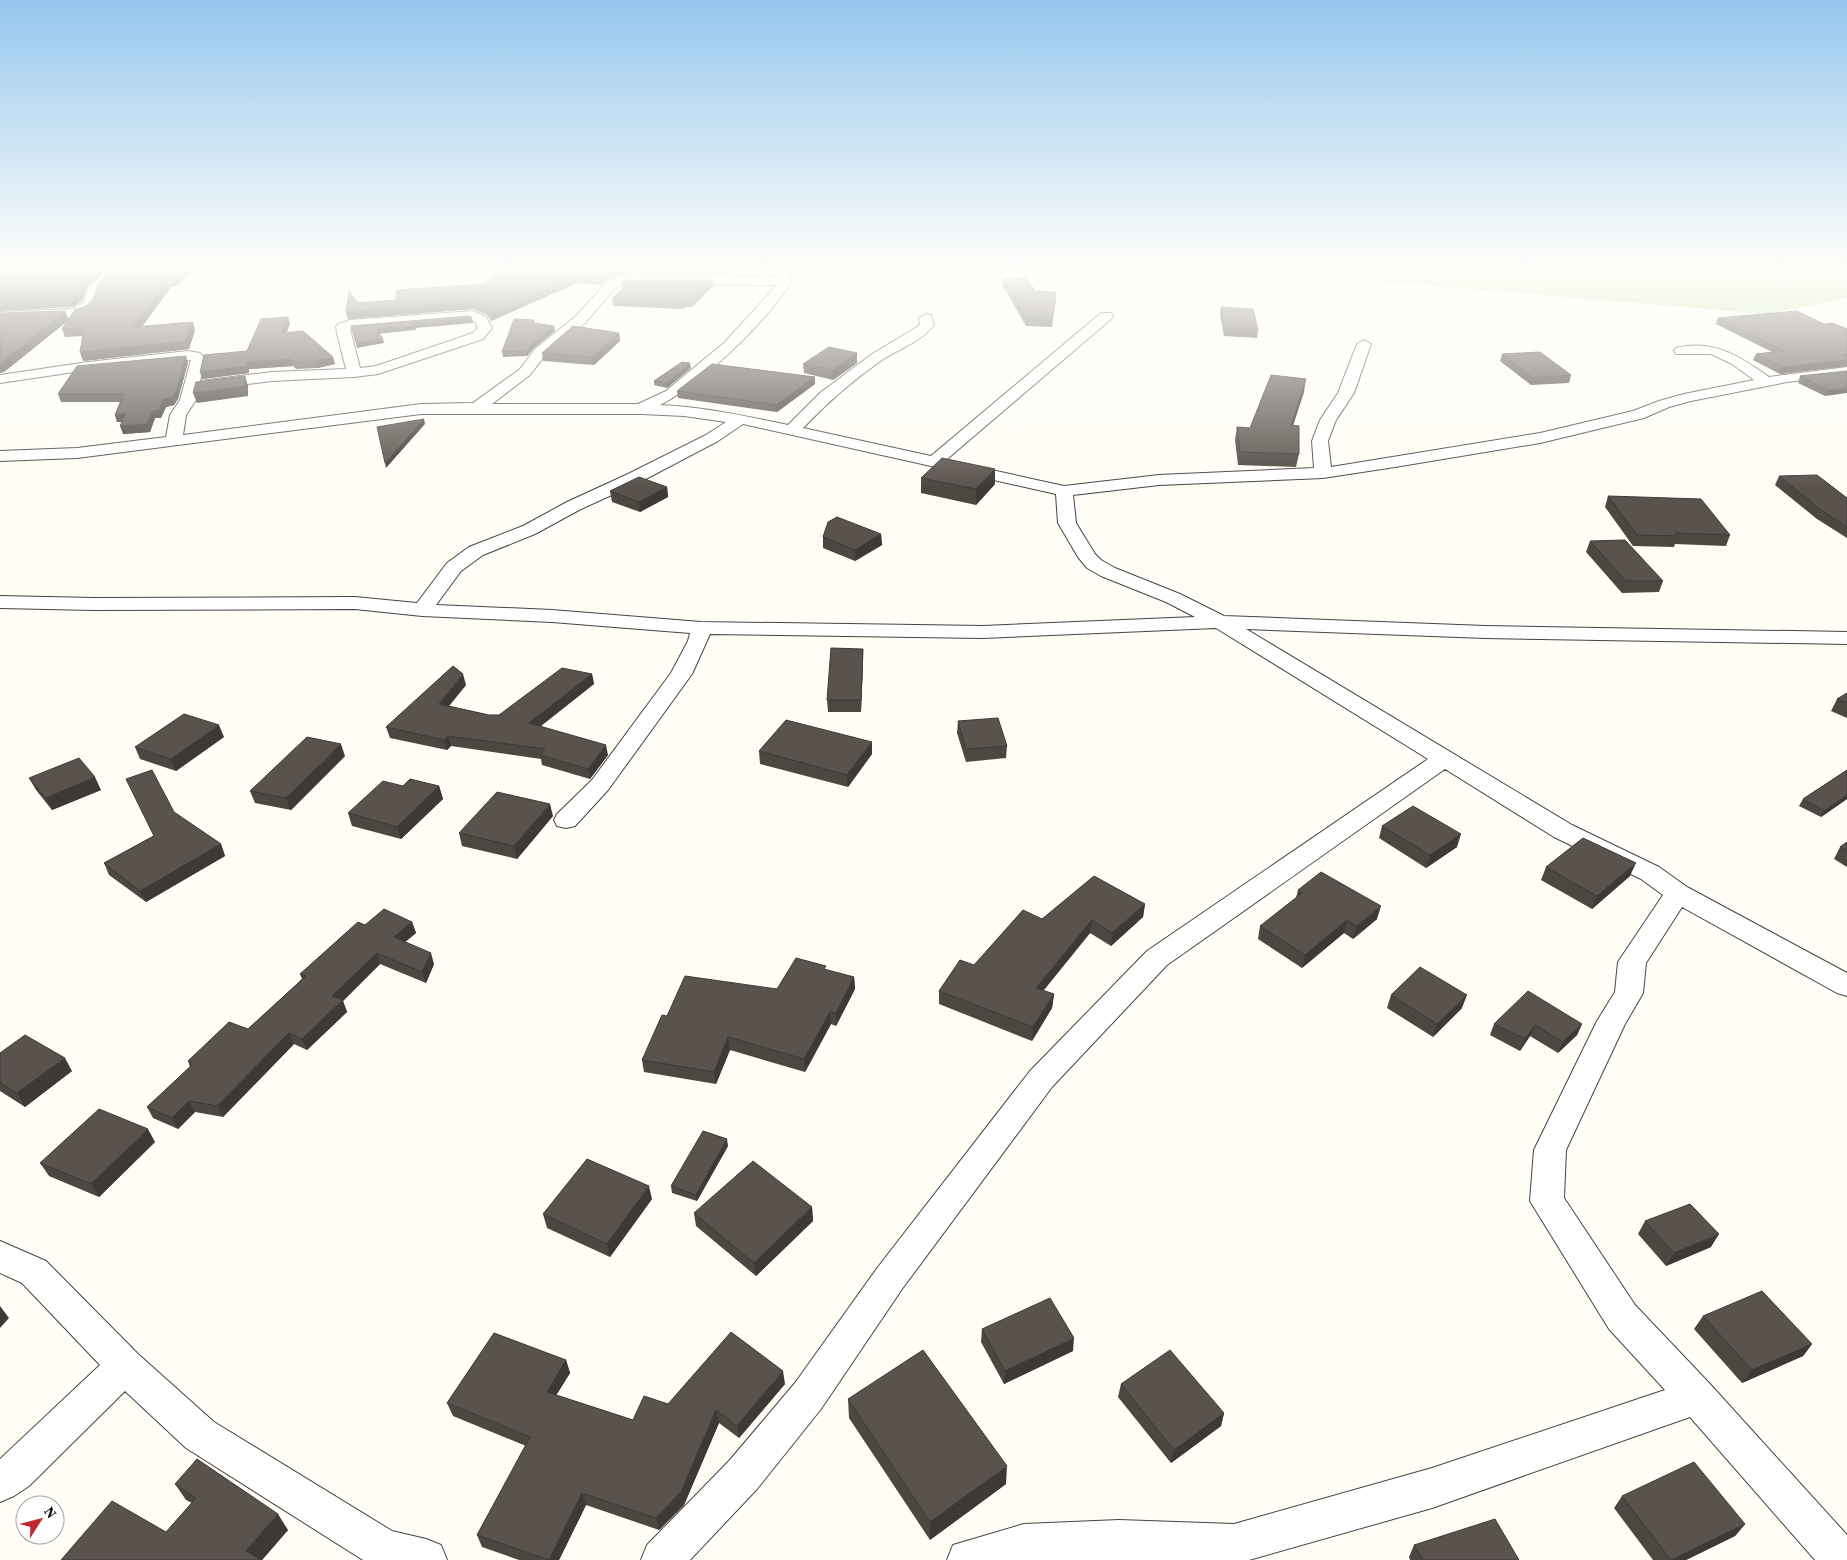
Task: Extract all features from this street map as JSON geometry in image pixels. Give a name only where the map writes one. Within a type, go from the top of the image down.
[{"type":"street","points":[[346,343],[352,358],[354,373]]},
{"type":"street","points":[[191,387],[232,379],[354,373],[378,370],[458,343]]},
{"type":"street","points":[[477,408],[525,372],[540,352],[552,343]]},
{"type":"street","points":[[642,409],[670,394],[732,343]]},
{"type":"street","points":[[793,429],[825,396],[877,357],[901,343]]},
{"type":"street","points":[[934,462],[1074,343]]},
{"type":"street","points":[[1323,473],[1320,441],[1328,420],[1346,392],[1364,344]]},
{"type":"street","points":[[1681,351],[1706,349],[1718,353],[1738,363],[1766,382]]},
{"type":"street","points":[[0,379],[88,366],[188,355],[195,356],[198,359],[188,400],[178,414],[177,429],[173,441]]},
{"type":"street","points":[[0,456],[76,453],[265,430],[367,415],[428,409],[642,409],[684,411],[793,429],[1064,491],[1159,480],[1323,473],[1540,438],[1638,415],[1664,404],[1689,397],[1766,382],[1847,371]]},
{"type":"street","points":[[422,610],[454,566],[476,551],[529,530],[573,506],[634,478],[712,438],[740,419]]},
{"type":"street","points":[[1064,491],[1067,523],[1087,557],[1094,564],[1115,575],[1173,598],[1220,622],[1563,831],[1650,874],[1678,893],[1847,986]]},
{"type":"street","points":[[0,602],[94,604],[355,603],[422,610],[552,616],[701,628],[983,632],[1220,622],[1495,632],[1847,638]]},
{"type":"street","points":[[566,820],[600,785],[681,674],[698,642],[701,628]]},
{"type":"street","points":[[662,1560],[743,1475],[808,1396],[890,1278],[1041,1079],[1157,958],[1444,759]]},
{"type":"street","points":[[1678,893],[1632,962],[1628,993],[1612,1021],[1550,1150],[1547,1201],[1622,1317],[1698,1397],[1842,1560]]},
{"type":"street","points":[[0,1256],[34,1272],[125,1366],[200,1434],[384,1550],[426,1560]]},
{"type":"street","points":[[0,1482],[15,1472],[125,1366]]},
{"type":"street","points":[[968,1560],[1024,1544],[1120,1540],[1234,1544],[1432,1488],[1698,1397]]},
{"type":"building","points":[[0,343],[26,343],[0,364]]},
{"type":"building","points":[[82,343],[169,343],[80,352]]},
{"type":"building","points":[[251,343],[317,343],[333,357],[316,361],[294,362],[291,359],[247,362],[247,366],[200,372],[204,355],[247,351]]},
{"type":"building","points":[[505,343],[533,343],[527,351],[502,352]]},
{"type":"building","points":[[554,343],[608,343],[593,357],[542,353]]},
{"type":"building","points":[[1768,343],[1847,343],[1847,354],[1842,355],[1847,357],[1847,360],[1783,367],[1756,354],[1784,351]]},
{"type":"building","points":[[829,347],[857,353],[833,370],[803,364]]},
{"type":"building","points":[[1540,352],[1571,375],[1533,378],[1502,354]]},
{"type":"building","points":[[186,356],[176,392],[171,398],[163,399],[159,410],[153,411],[147,424],[120,426],[126,413],[115,415],[124,394],[58,394],[77,366]]},
{"type":"building","points":[[682,362],[690,363],[667,383],[654,381]]},
{"type":"building","points":[[712,364],[815,377],[776,405],[677,391]]},
{"type":"building","points":[[1847,371],[1847,387],[1828,390],[1800,376]]},
{"type":"building","points":[[1271,375],[1306,379],[1291,425],[1299,426],[1299,454],[1240,452],[1237,427],[1250,428]]},
{"type":"building","points":[[245,376],[245,386],[193,393],[196,382]]},
{"type":"building","points":[[424,419],[385,463],[377,427]]},
{"type":"building","points":[[942,458],[995,469],[976,489],[921,478]]},
{"type":"building","points":[[1817,475],[1847,498],[1847,527],[1821,510],[1779,476]]},
{"type":"building","points":[[639,477],[667,487],[639,502],[610,491]]},
{"type":"building","points":[[1608,496],[1701,499],[1730,535],[1675,533],[1678,536],[1637,535]]},
{"type":"building","points":[[837,517],[881,534],[855,550],[823,537],[828,522]]},
{"type":"building","points":[[1625,540],[1663,581],[1626,581],[1590,541]]},
{"type":"building","points":[[831,648],[863,649],[861,700],[827,700]]},
{"type":"building","points":[[453,666],[463,674],[439,704],[489,715],[499,715],[562,668],[592,674],[529,723],[606,745],[588,769],[540,755],[545,749],[448,736],[444,740],[386,727]]},
{"type":"building","points":[[1847,693],[1847,703],[1837,699]]},
{"type":"building","points":[[184,714],[219,725],[171,759],[135,747]]},
{"type":"building","points":[[998,718],[1007,746],[966,749],[958,721]]},
{"type":"building","points":[[786,720],[872,742],[847,775],[759,751]]},
{"type":"building","points":[[307,737],[341,744],[286,798],[250,791]]},
{"type":"building","points":[[79,758],[95,777],[46,798],[29,778]]},
{"type":"building","points":[[152,770],[174,812],[221,844],[140,891],[104,863],[154,836],[126,779]]},
{"type":"building","points":[[1847,770],[1847,795],[1824,811],[1803,799]]},
{"type":"building","points":[[410,779],[439,786],[397,827],[348,813],[383,781],[403,786]]},
{"type":"building","points":[[497,792],[550,804],[514,846],[459,833]]},
{"type":"building","points":[[1413,806],[1461,834],[1430,855],[1382,826]]},
{"type":"building","points":[[1583,838],[1636,863],[1597,896],[1546,867]]},
{"type":"building","points":[[1847,842],[1847,850],[1840,847]]},
{"type":"building","points":[[1321,872],[1381,906],[1357,926],[1347,920],[1305,955],[1260,926],[1302,893],[1298,890]]},
{"type":"building","points":[[1094,876],[1145,904],[1112,933],[1092,920],[1036,988],[1054,994],[1033,1027],[939,991],[960,960],[974,965],[1023,910],[1042,919]]},
{"type":"building","points":[[384,909],[412,922],[394,937],[431,953],[422,972],[377,953],[332,996],[343,1000],[302,1039],[289,1033],[217,1106],[189,1101],[172,1118],[147,1107],[193,1064],[188,1061],[229,1022],[248,1029],[306,976],[300,974],[358,922],[365,925]]},
{"type":"building","points":[[796,958],[826,966],[824,969],[854,977],[836,1013],[830,1012],[804,1059],[728,1037],[714,1072],[642,1060],[662,1015],[667,1016],[685,976],[777,989]]},
{"type":"building","points":[[1420,967],[1467,995],[1437,1024],[1391,995]]},
{"type":"building","points":[[1528,991],[1582,1024],[1563,1042],[1535,1025],[1525,1039],[1494,1024]]},
{"type":"building","points":[[25,1035],[65,1058],[17,1093],[0,1083],[0,1053]]},
{"type":"building","points":[[99,1109],[148,1129],[91,1184],[40,1163]]},
{"type":"building","points":[[703,1131],[727,1139],[696,1195],[671,1186]]},
{"type":"building","points":[[587,1159],[649,1186],[607,1244],[543,1214]]},
{"type":"building","points":[[753,1161],[812,1207],[754,1263],[694,1213]]},
{"type":"building","points":[[1690,1204],[1719,1234],[1674,1253],[1645,1221]]},
{"type":"building","points":[[1762,1291],[1812,1344],[1752,1370],[1703,1316]]},
{"type":"building","points":[[1050,1298],[1074,1338],[1005,1371],[982,1329]]},
{"type":"building","points":[[731,1332],[783,1371],[737,1426],[716,1410],[681,1492],[656,1518],[582,1493],[549,1560],[477,1535],[530,1437],[447,1403],[494,1333],[566,1360],[547,1392],[633,1420],[644,1396],[668,1404]]},
{"type":"building","points":[[923,1350],[1007,1466],[930,1522],[848,1399]]},
{"type":"building","points":[[1170,1350],[1224,1413],[1174,1450],[1121,1384]]},
{"type":"building","points":[[197,1459],[278,1514],[246,1551],[261,1560],[61,1560],[112,1501],[166,1532],[196,1498],[175,1484]]},
{"type":"building","points":[[1694,1462],[1745,1524],[1671,1560],[1622,1496]]},
{"type":"building","points":[[1495,1519],[1519,1560],[1423,1560],[1414,1545]]}]
